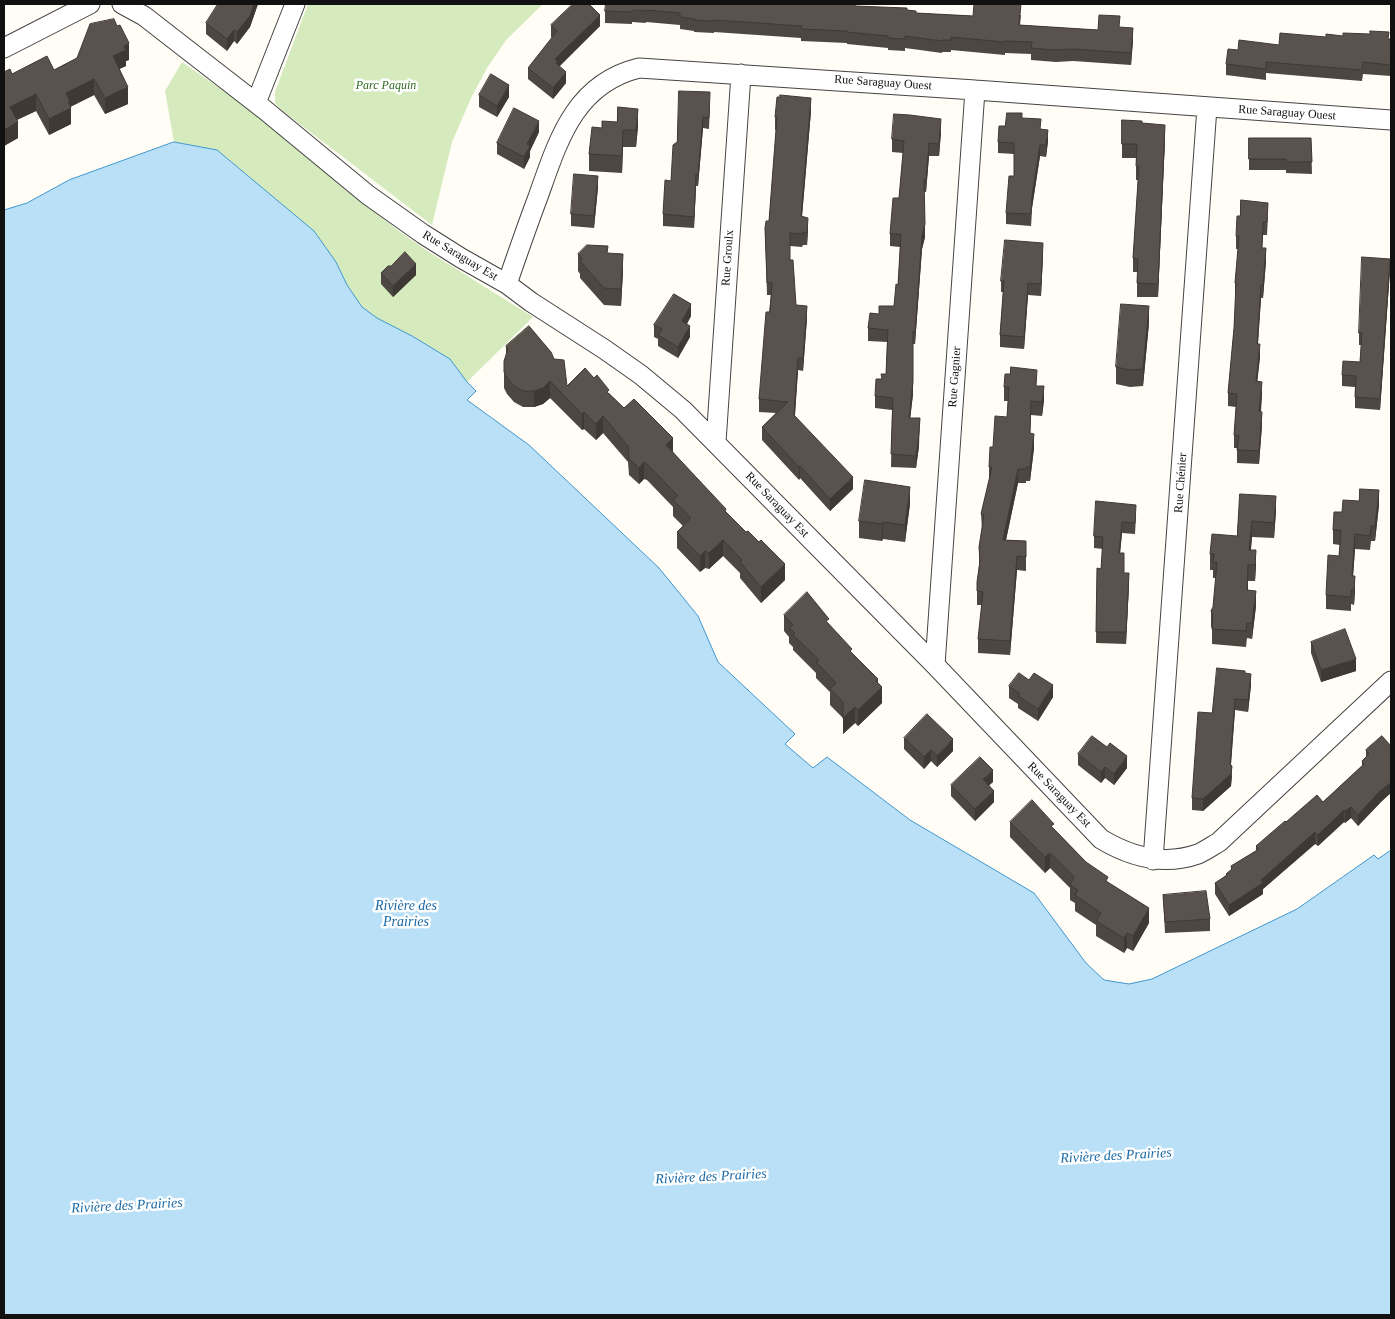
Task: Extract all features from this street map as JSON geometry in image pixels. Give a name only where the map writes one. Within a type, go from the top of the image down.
[{"type":"street","points":[[4,48],[90,4]]},
{"type":"street","name":"Rue Saraguay Est","points":[[122,4],[144,16],[256,103],[368,195],[423,234],[506,284],[641,375],[683,410],[935,665],[1101,839],[1117,848],[1153,860],[1199,853],[1219,842],[1391,681]]},
{"type":"street","points":[[256,103],[295,4]]},
{"type":"street","name":"Rue Saraguay Ouest","points":[[506,284],[555,149],[567,124],[594,90],[609,79],[639,68],[1391,120]]},
{"type":"street","name":"Rue Groulx","points":[[716,442],[741,74]]},
{"type":"street","name":"Rue Gagnier","points":[[935,665],[975,90]]},
{"type":"street","name":"Rue Chénier","points":[[1153,860],[1208,107]]},
{"type":"green space","name":"Parc Paquin","points":[[308,4],[543,4],[506,40],[487,68],[471,98],[452,142],[432,225],[284,112],[275,103],[275,92]]},
{"type":"green space","points":[[182,62],[257,114],[346,190],[400,232],[533,317],[467,382],[450,359],[377,318],[362,307],[347,285],[336,262],[314,231],[217,150],[174,142],[165,91]]},
{"type":"water","name":"Rivière des Prairies","points":[[174,142],[217,150],[314,231],[336,262],[347,285],[362,307],[377,318],[450,359],[476,391],[467,400],[529,445],[659,568],[698,616],[718,662],[795,734],[785,744],[813,768],[827,757],[910,820],[1034,893],[1086,963],[1104,980],[1129,984],[1152,979],[1297,909],[1374,855],[1378,859],[1391,850],[1391,1315],[4,1315],[4,210],[27,203],[69,180]]},
{"type":"building","points":[[218,4],[254,4],[250,16],[237,32],[234,30],[227,39],[206,23]]},
{"type":"building","points":[[573,4],[589,4],[600,15],[555,59],[558,61],[556,63],[566,72],[553,88],[528,68],[557,31],[551,25]]},
{"type":"building","points":[[606,4],[855,4],[855,6],[907,8],[907,10],[916,11],[916,13],[973,16],[974,4],[1021,4],[1019,25],[1098,30],[1099,15],[1120,16],[1119,27],[1133,28],[1131,53],[1073,49],[1056,50],[1031,48],[1032,42],[1005,42],[951,37],[951,40],[942,41],[905,36],[905,39],[888,38],[888,36],[847,31],[801,29],[802,26],[694,20],[680,17],[680,13],[646,10],[632,10],[632,12],[605,11]]},
{"type":"building","points":[[114,19],[117,26],[120,25],[129,43],[124,46],[126,50],[113,56],[128,87],[105,98],[94,79],[66,93],[71,108],[49,119],[36,94],[10,107],[18,122],[4,130],[4,72],[10,69],[12,74],[47,56],[54,70],[77,58],[90,24]]},
{"type":"building","points":[[1370,31],[1389,32],[1388,39],[1391,39],[1391,65],[1363,62],[1362,70],[1266,62],[1266,69],[1226,64],[1228,49],[1238,50],[1239,40],[1279,45],[1280,33],[1326,37],[1326,34],[1343,36],[1343,33],[1370,34]]},
{"type":"building","points":[[491,74],[509,85],[497,106],[479,95]]},
{"type":"building","points":[[679,91],[710,92],[709,118],[703,117],[698,175],[696,174],[694,217],[663,214],[665,180],[671,181],[673,145],[677,142]]},
{"type":"building","points":[[780,95],[811,98],[801,216],[808,218],[807,233],[790,233],[790,260],[793,260],[796,305],[807,306],[803,358],[798,358],[794,415],[853,477],[830,499],[762,427],[788,402],[759,399],[766,312],[770,312],[772,283],[767,283],[765,228],[766,221],[769,221],[777,117],[775,117],[777,97],[780,97]]},
{"type":"building","points":[[618,107],[638,109],[636,130],[623,130],[622,156],[589,154],[592,127],[602,128],[602,121],[617,122]]},
{"type":"building","points":[[514,108],[539,121],[527,144],[530,146],[524,157],[497,143]]},
{"type":"building","points":[[1007,113],[1022,113],[1022,118],[1041,119],[1040,129],[1048,130],[1046,145],[1040,145],[1031,214],[1006,213],[1009,176],[1014,176],[1014,143],[998,142],[999,126],[1005,126]]},
{"type":"building","points":[[894,114],[941,119],[939,144],[929,143],[926,180],[924,179],[925,224],[922,236],[915,332],[913,331],[913,382],[909,418],[920,418],[916,456],[891,454],[893,398],[875,396],[876,379],[882,379],[881,374],[886,374],[888,330],[868,328],[870,313],[879,314],[879,306],[894,306],[896,284],[898,285],[901,234],[890,234],[893,198],[899,198],[904,141],[892,139]]},
{"type":"building","points":[[1122,120],[1165,125],[1158,284],[1137,283],[1138,259],[1133,258],[1139,166],[1136,166],[1137,144],[1122,144]]},
{"type":"building","points":[[1249,138],[1311,138],[1312,162],[1286,162],[1286,159],[1249,159]]},
{"type":"building","points":[[574,174],[598,176],[594,216],[571,214]]},
{"type":"building","points":[[1241,200],[1268,203],[1267,222],[1263,222],[1262,248],[1266,248],[1263,285],[1261,285],[1257,344],[1260,344],[1256,381],[1262,382],[1259,411],[1262,412],[1259,451],[1237,450],[1239,436],[1234,435],[1237,394],[1228,393],[1239,236],[1236,236],[1237,216],[1240,216]]},
{"type":"building","points":[[1005,240],[1043,243],[1041,284],[1028,283],[1024,337],[1000,335],[1004,281],[1001,281]]},
{"type":"building","points":[[587,245],[608,246],[607,253],[623,254],[621,289],[604,288],[580,261],[582,259],[578,254]]},
{"type":"building","points":[[405,252],[416,264],[393,286],[381,273]]},
{"type":"building","points":[[1362,257],[1390,259],[1380,399],[1355,397],[1356,376],[1342,375],[1343,361],[1360,362],[1362,333],[1359,333]]},
{"type":"building","points":[[674,294],[691,304],[682,321],[690,326],[678,347],[658,335],[662,329],[654,325]]},
{"type":"building","points":[[1121,304],[1149,306],[1143,369],[1130,370],[1116,367]]},
{"type":"building","points":[[529,326],[551,352],[554,359],[564,360],[567,386],[585,368],[594,378],[597,375],[609,390],[607,392],[624,408],[634,399],[673,438],[666,445],[726,509],[725,511],[746,532],[748,531],[759,542],[761,540],[785,564],[761,587],[740,562],[742,560],[723,540],[709,553],[705,551],[700,556],[677,532],[691,518],[673,500],[678,496],[647,464],[644,462],[639,468],[629,459],[628,446],[603,416],[596,424],[584,412],[582,414],[550,381],[543,388],[534,391],[523,391],[514,386],[504,372],[504,361],[508,349],[506,346]]},
{"type":"building","points":[[1011,367],[1037,370],[1036,386],[1044,386],[1042,402],[1031,401],[1030,433],[1034,434],[1030,467],[1018,469],[1003,540],[1026,541],[1026,557],[1017,556],[1010,641],[978,639],[983,592],[977,591],[977,582],[980,562],[979,547],[984,515],[981,514],[992,467],[989,467],[990,447],[993,447],[995,416],[1007,417],[1009,387],[1004,387],[1005,374],[1010,374]]},
{"type":"building","points":[[865,480],[910,487],[905,525],[859,521]]},
{"type":"building","points":[[1360,489],[1379,490],[1375,526],[1371,526],[1370,536],[1355,534],[1352,576],[1355,576],[1354,590],[1351,590],[1351,597],[1326,595],[1328,555],[1339,556],[1341,530],[1333,530],[1334,512],[1342,512],[1343,500],[1359,501]]},
{"type":"building","points":[[1240,494],[1276,496],[1274,523],[1252,521],[1249,550],[1256,550],[1255,565],[1248,565],[1247,590],[1256,591],[1252,623],[1247,623],[1246,631],[1212,629],[1213,615],[1211,611],[1217,562],[1213,562],[1214,554],[1210,554],[1212,534],[1237,536]]},
{"type":"building","points":[[1096,501],[1136,505],[1135,523],[1122,522],[1119,553],[1124,553],[1124,573],[1129,573],[1126,632],[1096,632],[1097,568],[1101,569],[1103,537],[1094,536]]},
{"type":"building","points":[[807,592],[829,619],[826,621],[852,649],[850,651],[878,679],[876,681],[882,687],[858,710],[855,707],[843,718],[843,702],[830,689],[836,683],[816,662],[819,660],[793,635],[795,633],[789,628],[793,625],[784,615]]},
{"type":"building","points":[[1345,629],[1356,659],[1321,670],[1311,642]]},
{"type":"building","points":[[1217,668],[1245,671],[1245,673],[1251,674],[1248,700],[1235,699],[1230,764],[1232,766],[1231,774],[1203,799],[1192,798],[1198,712],[1212,713]]},
{"type":"building","points":[[1019,673],[1029,680],[1034,673],[1053,685],[1038,709],[1018,696],[1020,694],[1009,686]]},
{"type":"building","points":[[927,714],[953,739],[937,756],[931,750],[924,757],[904,738]]},
{"type":"building","points":[[1092,736],[1107,747],[1110,743],[1127,756],[1114,774],[1105,767],[1101,772],[1078,754]]},
{"type":"building","points":[[1382,736],[1391,746],[1391,782],[1358,815],[1351,807],[1344,810],[1318,835],[1315,832],[1261,880],[1263,883],[1229,905],[1215,883],[1227,875],[1232,869],[1231,866],[1259,849],[1256,846],[1317,795],[1323,802],[1364,764],[1362,761],[1369,754],[1366,750]]},
{"type":"building","points":[[980,757],[993,770],[983,779],[994,791],[975,809],[951,785]]},
{"type":"building","points":[[1032,800],[1054,824],[1051,826],[1086,862],[1108,877],[1106,881],[1149,908],[1133,936],[1127,933],[1124,938],[1096,921],[1101,913],[1075,895],[1078,890],[1070,885],[1074,877],[1050,853],[1045,857],[1010,822]]},
{"type":"building","points":[[1206,891],[1210,919],[1165,922],[1163,895]]}]
